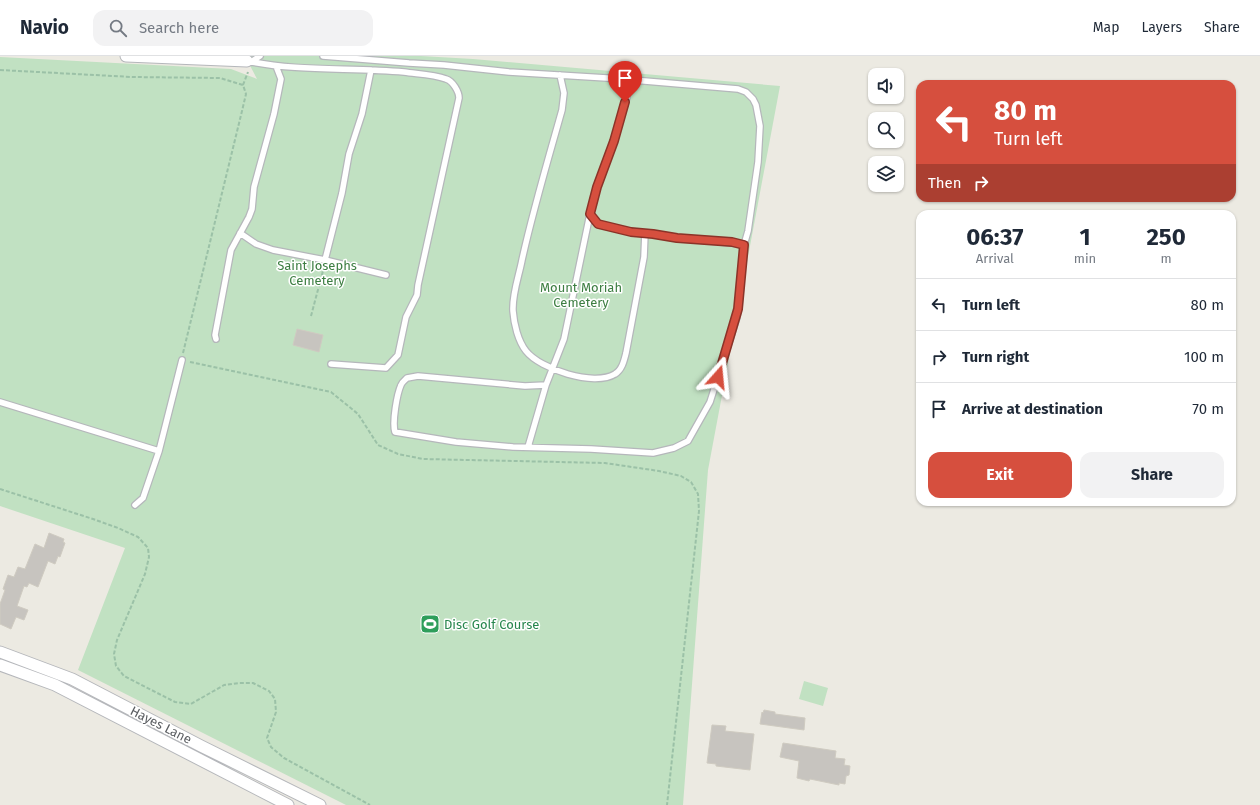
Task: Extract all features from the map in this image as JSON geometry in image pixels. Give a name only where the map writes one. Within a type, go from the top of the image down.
[{"type":"street","points":[[126,56],[249,60]]},
{"type":"street","name":"Hayes Lane","points":[[0,652],[72,679],[201,746],[320,805]]},
{"type":"street","name":"Hayes Lane","points":[[0,665],[55,686],[288,805]]},
{"type":"lane","points":[[249,60],[260,56]]},
{"type":"lane","points":[[323,56],[444,65],[509,72],[623,79],[738,89],[746,92],[752,97],[756,105],[758,115],[758,162],[748,231],[744,245],[737,317],[710,402],[688,441],[674,448],[653,453],[513,447],[450,441],[395,432],[396,405],[400,386],[407,378],[418,376],[525,386],[546,385]]},
{"type":"lane","points":[[249,60],[276,66],[372,70],[423,74],[446,78],[459,92],[418,285],[418,295],[406,317],[398,355],[386,368],[331,364]]},
{"type":"lane","points":[[216,339],[215,335],[231,250],[252,209],[254,187],[278,96],[281,78],[276,66]]},
{"type":"lane","points":[[326,260],[342,193],[349,154],[362,114],[372,70]]},
{"type":"lane","points":[[560,75],[564,93],[563,105],[524,250],[515,291],[513,310],[516,328],[525,350],[536,360],[553,369],[576,376],[594,378],[610,377],[617,373],[621,368],[626,353],[644,257],[645,233]]},
{"type":"lane","points":[[528,447],[546,385],[562,348],[590,214],[597,187],[614,141],[627,97],[623,79]]},
{"type":"lane","points":[[590,214],[598,224],[631,232],[677,238],[732,242],[744,245]]},
{"type":"lane","points":[[240,233],[261,246],[284,253],[326,260],[386,275]]},
{"type":"lane","points":[[135,506],[143,498],[159,451],[182,360]]},
{"type":"lane","points":[[0,402],[159,451]]},
{"type":"path","points":[[0,70],[220,78],[242,85]]},
{"type":"path","points":[[311,316],[326,260]]},
{"type":"path","points":[[0,489],[118,528],[138,538],[148,548],[149,557],[145,574],[117,640],[114,654],[116,666],[124,676],[175,702],[191,704],[224,685],[253,683],[268,690],[275,699],[276,712],[268,738],[271,747],[284,758],[370,805]]},
{"type":"green space","points":[[245,56],[421,56],[473,59],[780,86],[708,470],[683,805],[346,805],[78,670],[125,548],[0,506],[0,57],[231,69],[257,79]]},
{"type":"green space","points":[[804,681],[828,688],[823,706],[799,699]]},
{"type":"building","points":[[297,329],[323,335],[319,352],[293,345]]},
{"type":"building","points":[[49,533],[64,539],[63,542],[65,543],[60,557],[58,556],[55,564],[48,561],[38,587],[29,583],[27,587],[24,586],[17,606],[28,610],[24,620],[16,617],[11,629],[0,624],[0,604],[8,575],[14,577],[18,567],[25,569],[35,544],[44,548]]},
{"type":"building","points":[[764,710],[775,712],[775,714],[805,718],[804,730],[760,724],[762,712],[763,713]]},
{"type":"building","points":[[712,725],[726,726],[725,731],[754,734],[750,770],[716,766],[716,764],[707,763]]},
{"type":"building","points":[[783,743],[836,751],[835,758],[845,759],[844,765],[850,766],[849,775],[846,776],[845,784],[839,783],[839,785],[797,778],[799,761],[780,757]]},
{"type":"place","name":"Disc Golf Course","points":[[430,624]]},
{"type":"route","points":[[625,102],[614,141],[597,187],[590,214],[598,224],[631,232],[677,238],[732,242],[744,245],[737,317],[718,377]]},
{"type":"park label","name":"Saint Josephs Cemetery","points":[[317,272]]},
{"type":"park label","name":"Mount Moriah Cemetery","points":[[581,294]]}]
